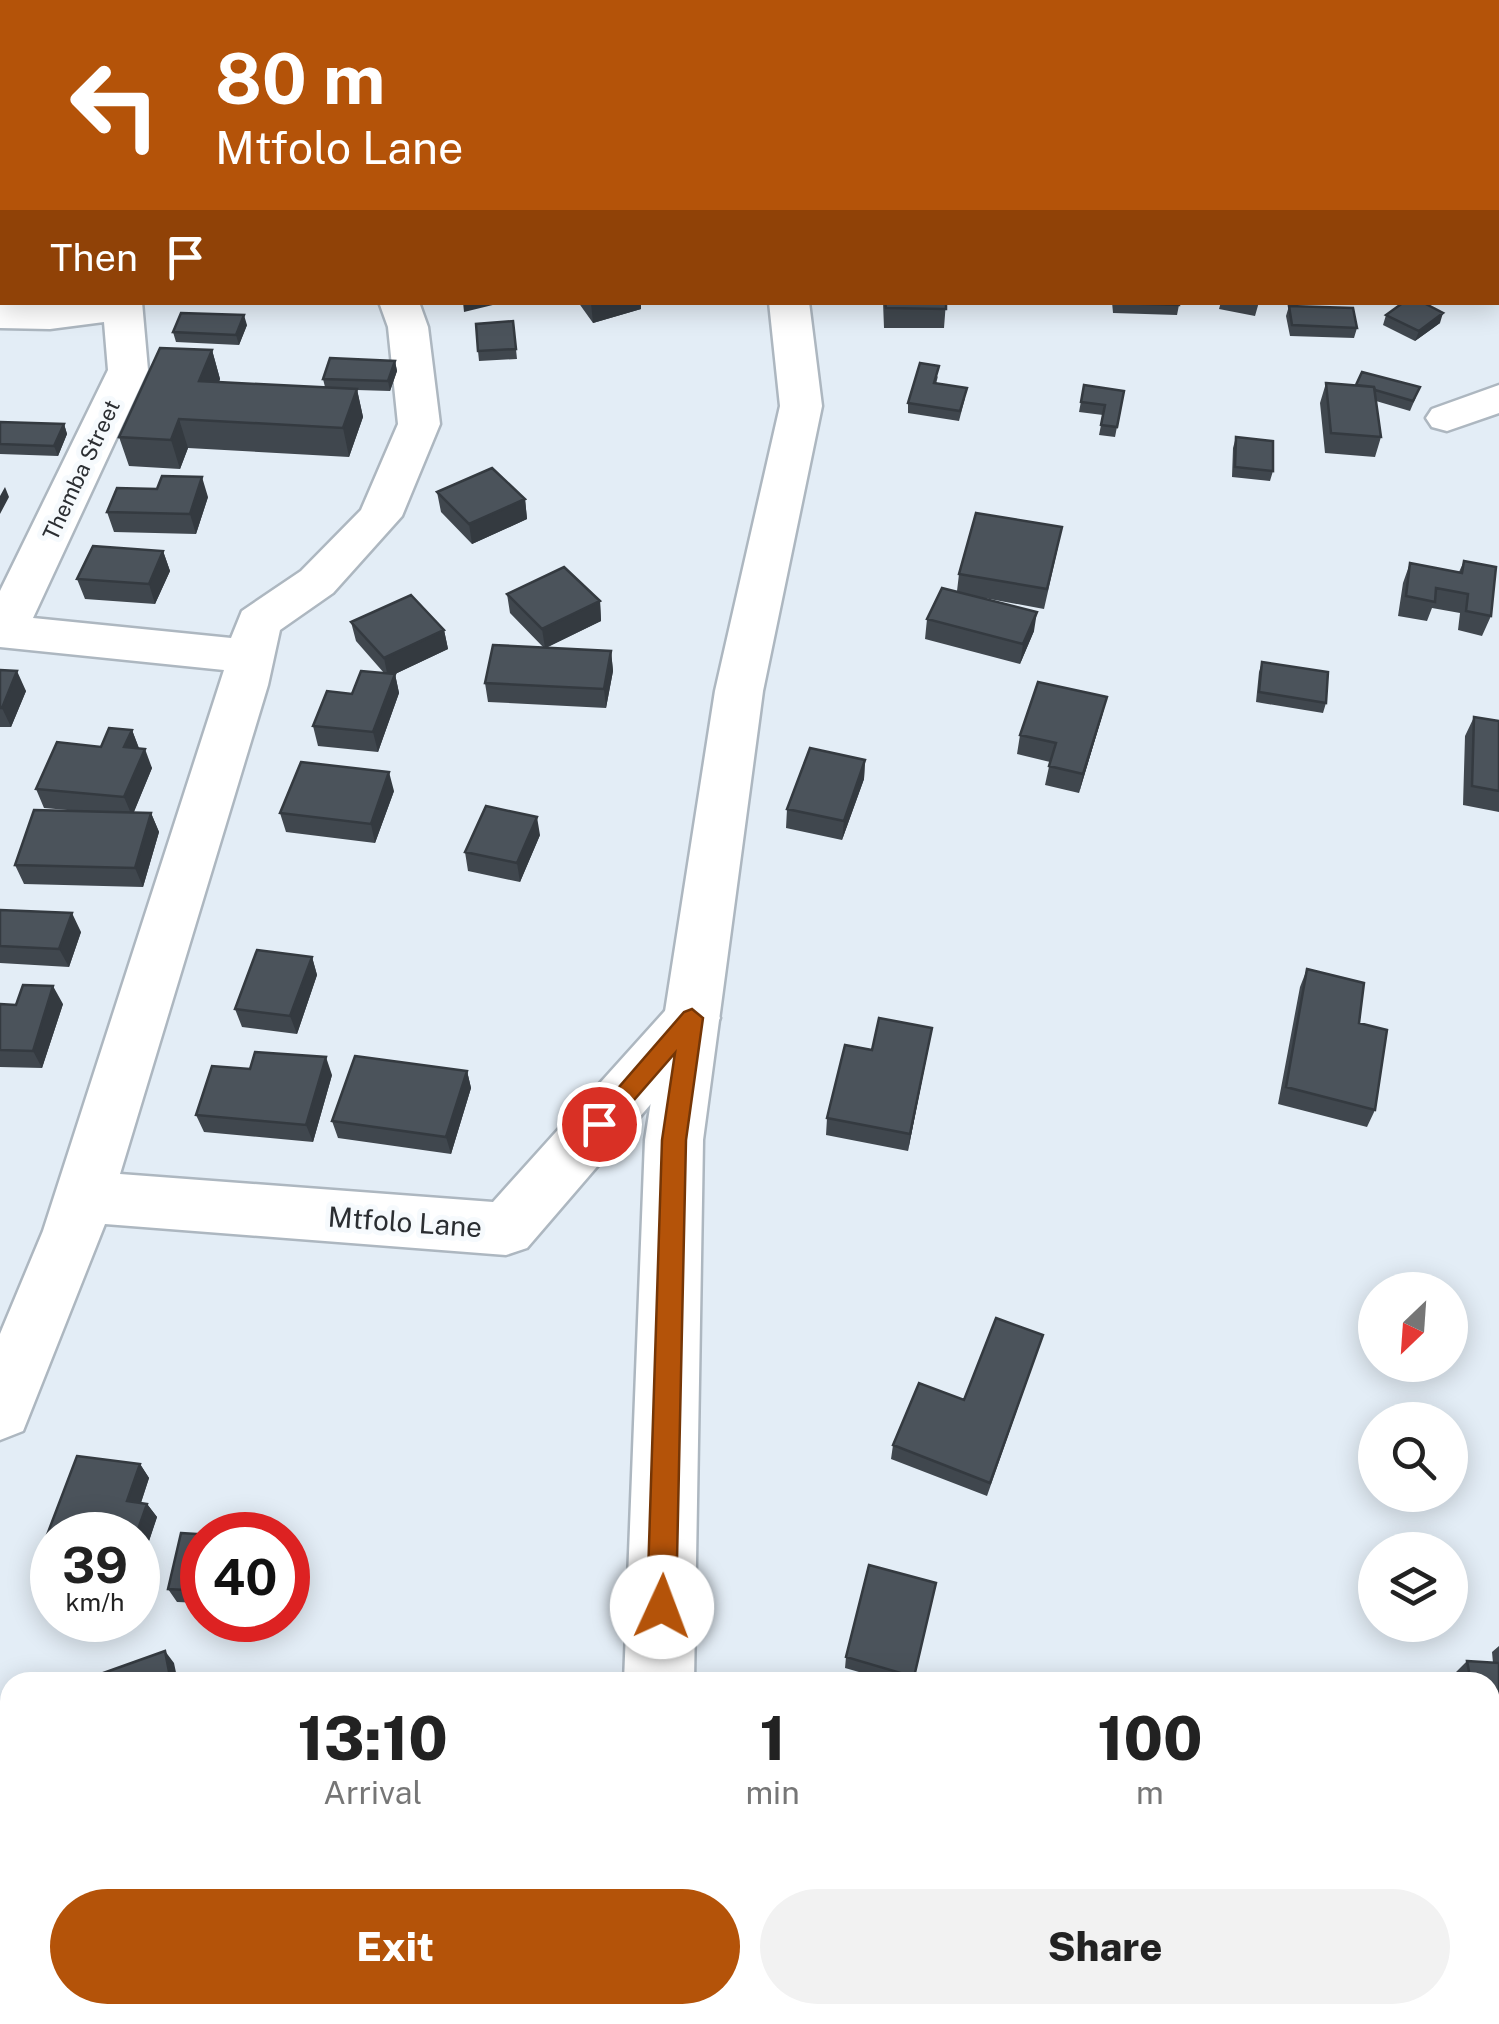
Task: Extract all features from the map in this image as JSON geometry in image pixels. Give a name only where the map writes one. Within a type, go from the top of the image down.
[{"type":"street","points":[[0,316],[50,316],[123,305]]},
{"type":"street","name":"Themba Street","points":[[2,631],[128,370],[123,305]]},
{"type":"street","points":[[0,1410],[84,1197],[251,656],[258,622],[317,582],[380,516],[419,424],[408,328],[401,305]]},
{"type":"street","points":[[659,1672],[674,1140],[739,690],[801,406],[790,305]]},
{"type":"street","points":[[1447,418],[1499,398]]},
{"type":"street","points":[[2,631],[251,656]]},
{"type":"street","name":"Mtfolo Lane","points":[[84,1197],[506,1229],[692,1018]]},
{"type":"building","points":[[886,305],[946,305],[946,309]]},
{"type":"building","points":[[1400,305],[1428,305],[1443,313],[1419,331],[1386,315]]},
{"type":"building","points":[[1289,306],[1353,308],[1357,328],[1292,325]]},
{"type":"building","points":[[181,313],[244,315],[236,335],[173,332]]},
{"type":"building","points":[[513,321],[516,349],[478,351],[476,324]]},
{"type":"building","points":[[160,348],[212,350],[199,381],[357,389],[343,428],[179,419],[171,440],[119,437]]},
{"type":"building","points":[[330,358],[395,361],[388,381],[323,379]]},
{"type":"building","points":[[920,363],[939,366],[934,383],[967,388],[960,411],[908,403]]},
{"type":"building","points":[[1362,372],[1420,387],[1413,401],[1356,385]]},
{"type":"building","points":[[1326,383],[1374,387],[1381,437],[1331,433]]},
{"type":"building","points":[[1084,385],[1124,391],[1117,427],[1101,425],[1105,405],[1081,402]]},
{"type":"building","points":[[0,422],[64,424],[54,446],[0,444]]},
{"type":"building","points":[[1236,437],[1273,441],[1273,471],[1235,467]]},
{"type":"building","points":[[492,468],[525,499],[469,524],[437,492]]},
{"type":"building","points":[[162,476],[202,477],[190,514],[107,512],[117,488],[157,489]]},
{"type":"building","points":[[976,513],[1062,527],[1047,589],[959,574]]},
{"type":"building","points":[[93,546],[163,551],[149,584],[77,579]]},
{"type":"building","points":[[1464,561],[1496,567],[1491,616],[1466,611],[1468,594],[1436,588],[1435,602],[1406,596],[1410,563],[1462,573]]},
{"type":"building","points":[[564,567],[600,601],[542,629],[507,594]]},
{"type":"building","points":[[942,588],[1037,612],[1023,644],[927,619]]},
{"type":"building","points":[[411,595],[444,630],[384,658],[351,622]]},
{"type":"building","points":[[493,645],[611,651],[604,689],[485,683]]},
{"type":"building","points":[[1262,662],[1328,672],[1326,703],[1259,692]]},
{"type":"building","points":[[0,670],[17,671],[2,708],[0,708]]},
{"type":"building","points":[[361,671],[395,674],[373,732],[313,726],[327,691],[352,694]]},
{"type":"building","points":[[1038,682],[1107,697],[1083,774],[1049,766],[1056,743],[1020,735]]},
{"type":"building","points":[[1474,717],[1499,721],[1499,791],[1472,786]]},
{"type":"building","points":[[109,728],[132,730],[124,747],[145,749],[124,797],[36,789],[57,742],[101,747]]},
{"type":"building","points":[[810,748],[865,760],[844,821],[787,809]]},
{"type":"building","points":[[301,762],[389,772],[371,824],[280,813]]},
{"type":"building","points":[[486,806],[537,817],[517,863],[465,852]]},
{"type":"building","points":[[34,810],[151,813],[135,868],[15,865]]},
{"type":"building","points":[[0,910],[72,913],[59,949],[0,946]]},
{"type":"building","points":[[257,950],[312,957],[290,1016],[235,1009]]},
{"type":"building","points":[[1307,969],[1364,983],[1359,1023],[1387,1030],[1375,1110],[1286,1087]]},
{"type":"building","points":[[23,985],[53,986],[33,1051],[0,1050],[0,1004],[16,1005]]},
{"type":"building","points":[[879,1018],[932,1028],[910,1134],[827,1118],[845,1045],[872,1050]]},
{"type":"building","points":[[255,1052],[326,1057],[306,1125],[196,1115],[212,1066],[250,1069]]},
{"type":"building","points":[[355,1056],[467,1071],[446,1137],[332,1121]]},
{"type":"building","points":[[996,1318],[1043,1335],[990,1483],[893,1445],[919,1383],[964,1400]]},
{"type":"building","points":[[77,1456],[140,1464],[127,1501],[147,1504],[144,1512],[56,1512]]},
{"type":"building","points":[[180,1537],[180,1590],[168,1589]]},
{"type":"building","points":[[869,1565],[936,1583],[915,1672],[897,1672],[846,1657]]},
{"type":"building","points":[[165,1651],[169,1672],[106,1672]]},
{"type":"building","points":[[1467,1661],[1499,1663],[1499,1672],[1469,1672]]},
{"type":"route","points":[[599,1124],[692,1018],[674,1140],[662,1607]]}]
